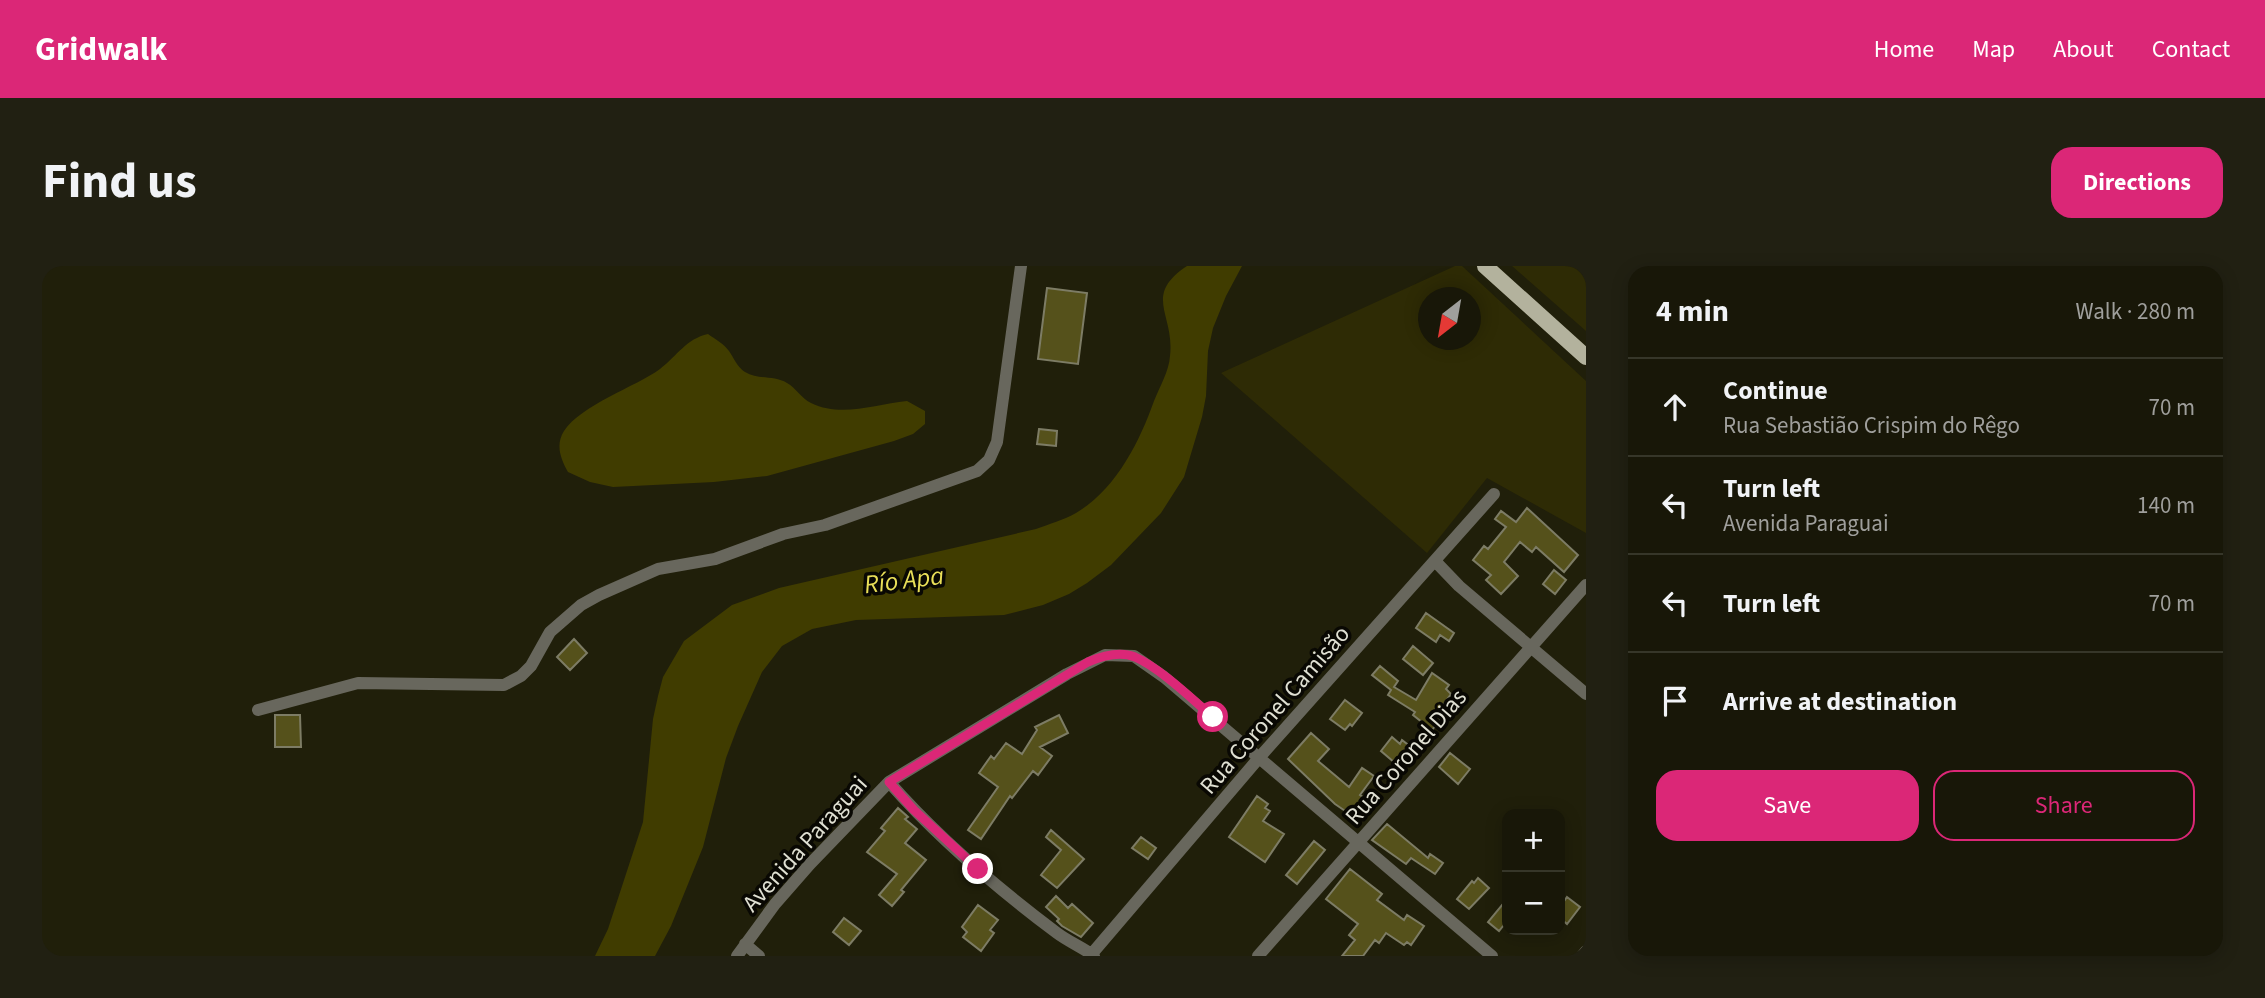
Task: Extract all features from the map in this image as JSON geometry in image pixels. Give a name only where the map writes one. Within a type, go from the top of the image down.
[{"type":"main road","points":[[1485,266],[1586,357]]},
{"type":"street","points":[[258,710],[358,683],[504,685],[521,676],[531,666],[550,632],[580,605],[599,595],[658,569],[715,559],[783,534],[825,525],[976,471],[989,460],[997,442],[1021,266]]},
{"type":"street","name":"Rua Coronel Camisão","points":[[1092,955],[1258,759],[1494,494]]},
{"type":"street","points":[[1435,561],[1459,586],[1586,694]]},
{"type":"street","name":"Rua Coronel Dias","points":[[1258,956],[1586,585]]},
{"type":"street","name":"Avenida Paraguai","points":[[737,956],[810,864],[889,782],[1105,654],[1134,656],[1191,698],[1258,759]]},
{"type":"street","points":[[1258,759],[1492,956]]},
{"type":"street","points":[[889,782],[914,810],[988,878],[1060,936],[1092,955]]},
{"type":"street","points":[[744,944],[759,956]]},
{"type":"street","points":[[1582,956],[1586,951]]},
{"type":"shaded area","points":[[1455,266],[1462,266],[1586,381],[1586,533],[1487,478],[1427,553],[1221,373]]},
{"type":"shaded area","points":[[1512,266],[1586,266],[1586,331]]},
{"type":"water","name":"Río Apa","points":[[1187,266],[1242,266],[1213,328],[1208,351],[1202,417],[1184,477],[1161,513],[1111,565],[1069,594],[1043,605],[1004,615],[856,620],[812,629],[782,646],[762,672],[738,726],[726,758],[703,847],[671,926],[655,956],[595,956],[608,929],[643,822],[653,719],[663,677],[684,641],[732,605],[779,588],[1036,529],[1071,515],[1090,503],[1114,478],[1133,449],[1164,379],[1169,362],[1170,341],[1163,297],[1166,287]]},
{"type":"water","points":[[708,334],[727,348],[745,372],[782,381],[811,403],[847,410],[907,401],[925,411],[925,424],[913,434],[894,441],[767,476],[714,482],[613,487],[590,482],[568,472],[559,447],[561,436],[572,422],[595,405],[660,369],[688,344]]},
{"type":"building","points":[[1047,288],[1087,293],[1078,364],[1038,359]]},
{"type":"building","points":[[1039,429],[1057,431],[1056,446],[1037,444]]},
{"type":"building","points":[[1527,508],[1578,555],[1564,572],[1536,547],[1532,552],[1520,542],[1504,562],[1518,576],[1501,594],[1486,580],[1491,575],[1473,560],[1484,546],[1488,549],[1506,527],[1495,519],[1501,511],[1516,522]]},
{"type":"building","points":[[1554,570],[1566,580],[1555,594],[1543,584]]},
{"type":"building","points":[[1426,613],[1454,633],[1449,641],[1440,635],[1436,642],[1416,628]]},
{"type":"building","points":[[574,639],[587,653],[570,670],[557,657]]},
{"type":"building","points":[[1413,646],[1433,663],[1423,675],[1403,659]]},
{"type":"building","points":[[1380,666],[1398,681],[1394,687],[1416,700],[1432,673],[1449,685],[1446,689],[1451,694],[1438,712],[1443,715],[1432,730],[1413,715],[1415,712],[1388,695],[1391,690],[1372,675]]},
{"type":"building","points":[[1345,700],[1362,713],[1352,726],[1350,724],[1345,730],[1330,719]]},
{"type":"building","points":[[275,715],[300,715],[301,747],[275,747]]},
{"type":"building","points":[[1059,715],[1068,733],[1040,747],[1052,756],[1038,775],[1033,771],[1012,798],[1010,796],[981,839],[968,830],[998,787],[979,773],[991,756],[994,759],[1006,743],[1022,754],[1037,730],[1035,727]]},
{"type":"building","points":[[1311,733],[1329,749],[1318,761],[1349,787],[1362,768],[1374,776],[1360,795],[1370,802],[1360,816],[1354,811],[1351,815],[1335,804],[1288,759]]},
{"type":"building","points":[[1392,737],[1400,744],[1402,740],[1416,751],[1402,769],[1381,751]]},
{"type":"building","points":[[1450,753],[1470,769],[1458,784],[1439,767]]},
{"type":"building","points":[[1257,796],[1268,804],[1265,808],[1270,811],[1263,821],[1284,834],[1265,862],[1229,837]]},
{"type":"building","points":[[898,808],[908,817],[905,819],[917,829],[905,843],[926,860],[901,890],[904,892],[892,906],[879,895],[897,874],[867,852],[885,831],[881,828]]},
{"type":"building","points":[[1387,824],[1428,858],[1430,854],[1443,863],[1435,874],[1411,858],[1406,864],[1372,840]]},
{"type":"building","points":[[1051,830],[1084,859],[1057,888],[1041,875],[1061,850],[1046,837]]},
{"type":"building","points":[[1141,837],[1156,848],[1148,859],[1132,848]]},
{"type":"building","points":[[1314,841],[1325,850],[1297,884],[1286,875]]},
{"type":"building","points":[[1350,869],[1382,894],[1377,900],[1404,920],[1407,915],[1424,926],[1411,945],[1407,942],[1404,945],[1386,933],[1379,943],[1375,940],[1363,956],[1342,956],[1355,940],[1349,935],[1358,924],[1326,899]]},
{"type":"building","points":[[1478,878],[1489,888],[1469,909],[1457,899],[1472,881],[1474,883]]},
{"type":"building","points":[[1056,896],[1068,908],[1072,904],[1093,923],[1081,937],[1062,926],[1057,921],[1059,919],[1046,907]]},
{"type":"building","points":[[1567,897],[1580,907],[1567,924],[1565,922]]},
{"type":"building","points":[[978,905],[998,920],[990,930],[994,933],[981,951],[963,937],[967,932],[962,927]]},
{"type":"building","points":[[1502,905],[1502,927],[1499,931],[1488,922]]},
{"type":"building","points":[[844,918],[861,931],[849,945],[833,932]]},
{"type":"route","points":[[978,869],[914,810],[889,782],[1105,654],[1134,656],[1213,717]]}]
